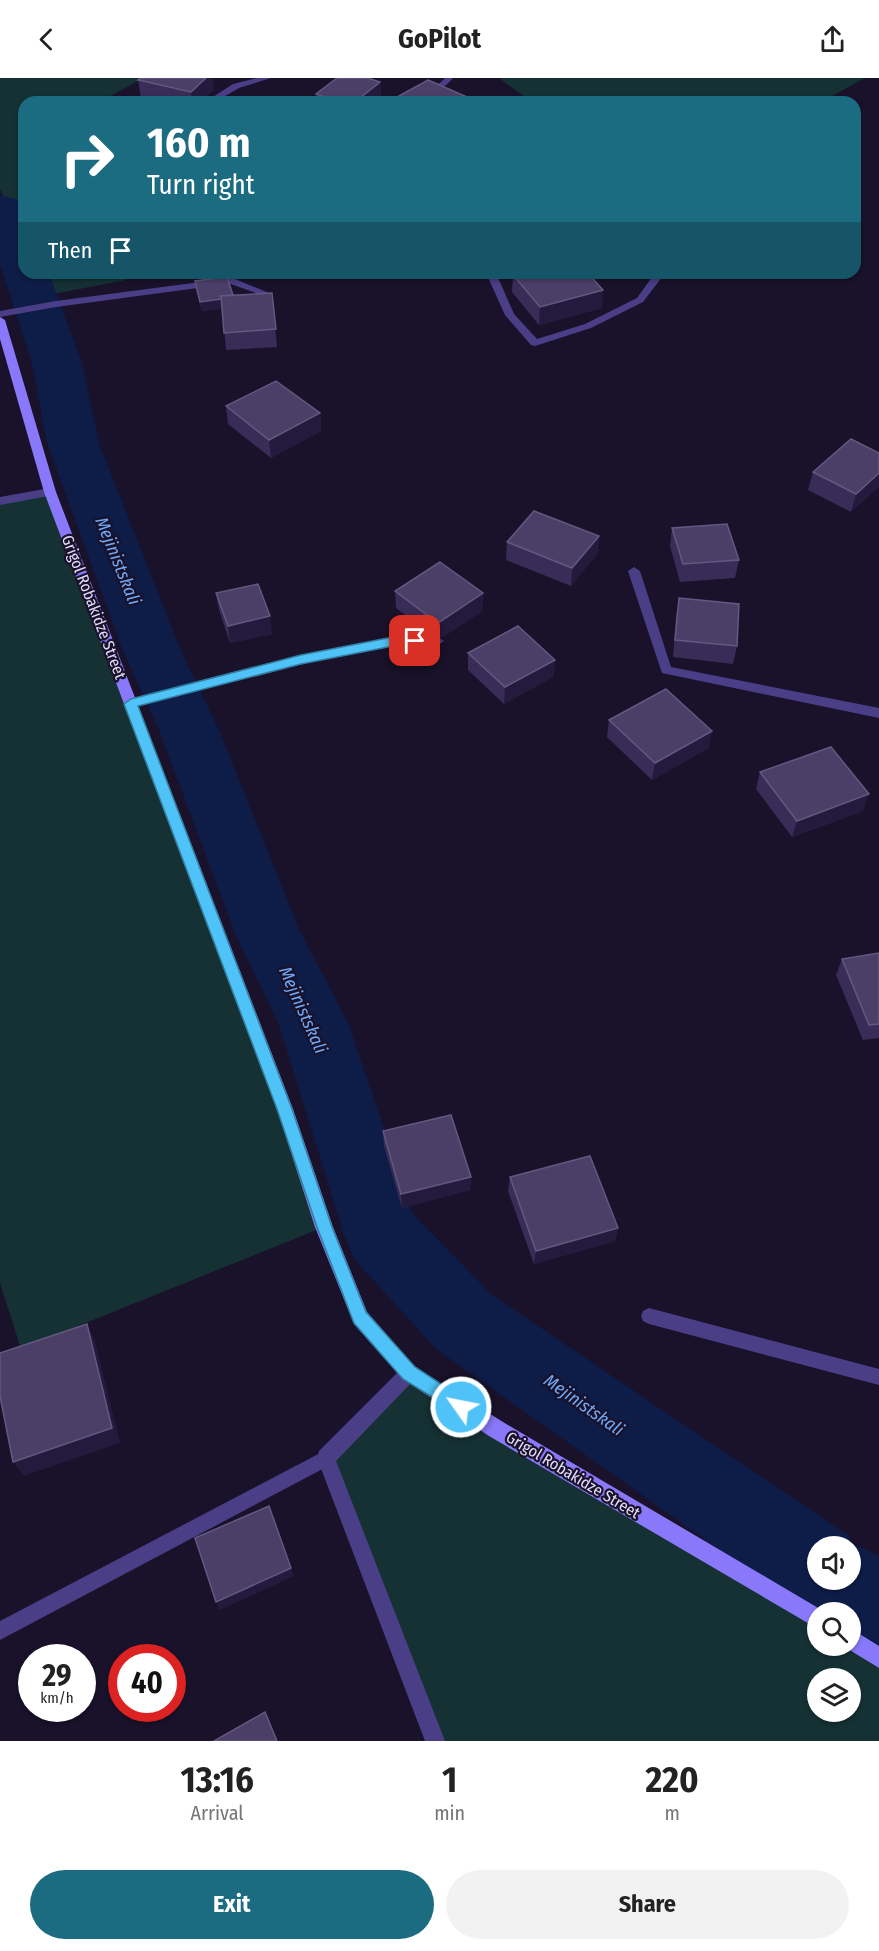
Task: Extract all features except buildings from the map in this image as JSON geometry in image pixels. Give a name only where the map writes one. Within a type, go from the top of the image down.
[{"type":"street","points":[[0,314],[217,279]]},
{"type":"street","name":"Grigol Robakidze Street","points":[[0,320],[50,492],[285,1109],[324,1227],[360,1318],[409,1373],[496,1429],[807,1613]]},
{"type":"street","points":[[0,501],[50,492]]},
{"type":"street","points":[[409,1373],[326,1458],[432,1740]]},
{"type":"street","points":[[861,1646],[879,1658]]},
{"type":"lane","points":[[219,96],[236,86],[267,78]]},
{"type":"lane","points":[[417,96],[443,85],[449,78]]},
{"type":"lane","points":[[234,279],[264,293]]},
{"type":"lane","points":[[494,279],[510,315],[535,343],[588,326],[640,300],[656,279]]},
{"type":"lane","points":[[634,572],[666,670],[879,713]]},
{"type":"lane","points":[[131,704],[301,660],[393,641],[438,641]]},
{"type":"lane","points":[[649,1316],[879,1377]]},
{"type":"lane","points":[[0,1631],[326,1458]]},
{"type":"green space","points":[[0,78],[144,78],[110,96],[18,96],[18,234],[0,189]]},
{"type":"green space","points":[[865,78],[832,96],[524,96],[500,79]]},
{"type":"green space","points":[[36,279],[126,280],[43,296]]},
{"type":"green space","points":[[50,492],[324,1227],[21,1349],[0,1283],[0,501]]},
{"type":"green space","points":[[409,1373],[807,1613],[807,1656],[861,1656],[861,1651],[879,1658],[879,1741],[435,1741],[326,1458]]},
{"type":"waterway","name":"Mejinistskali","points":[[0,208],[18,248]]},
{"type":"waterway","name":"Mejinistskali","points":[[28,279],[57,363],[73,443],[152,651],[189,730],[267,931],[314,1025],[382,1235],[464,1322],[807,1559]]},
{"type":"waterway","name":"Mejinistskali","points":[[855,1590],[879,1602]]},
{"type":"route","points":[[415,641],[393,641],[301,660],[131,704],[285,1109],[324,1227],[360,1318],[409,1373],[461,1407]]}]
